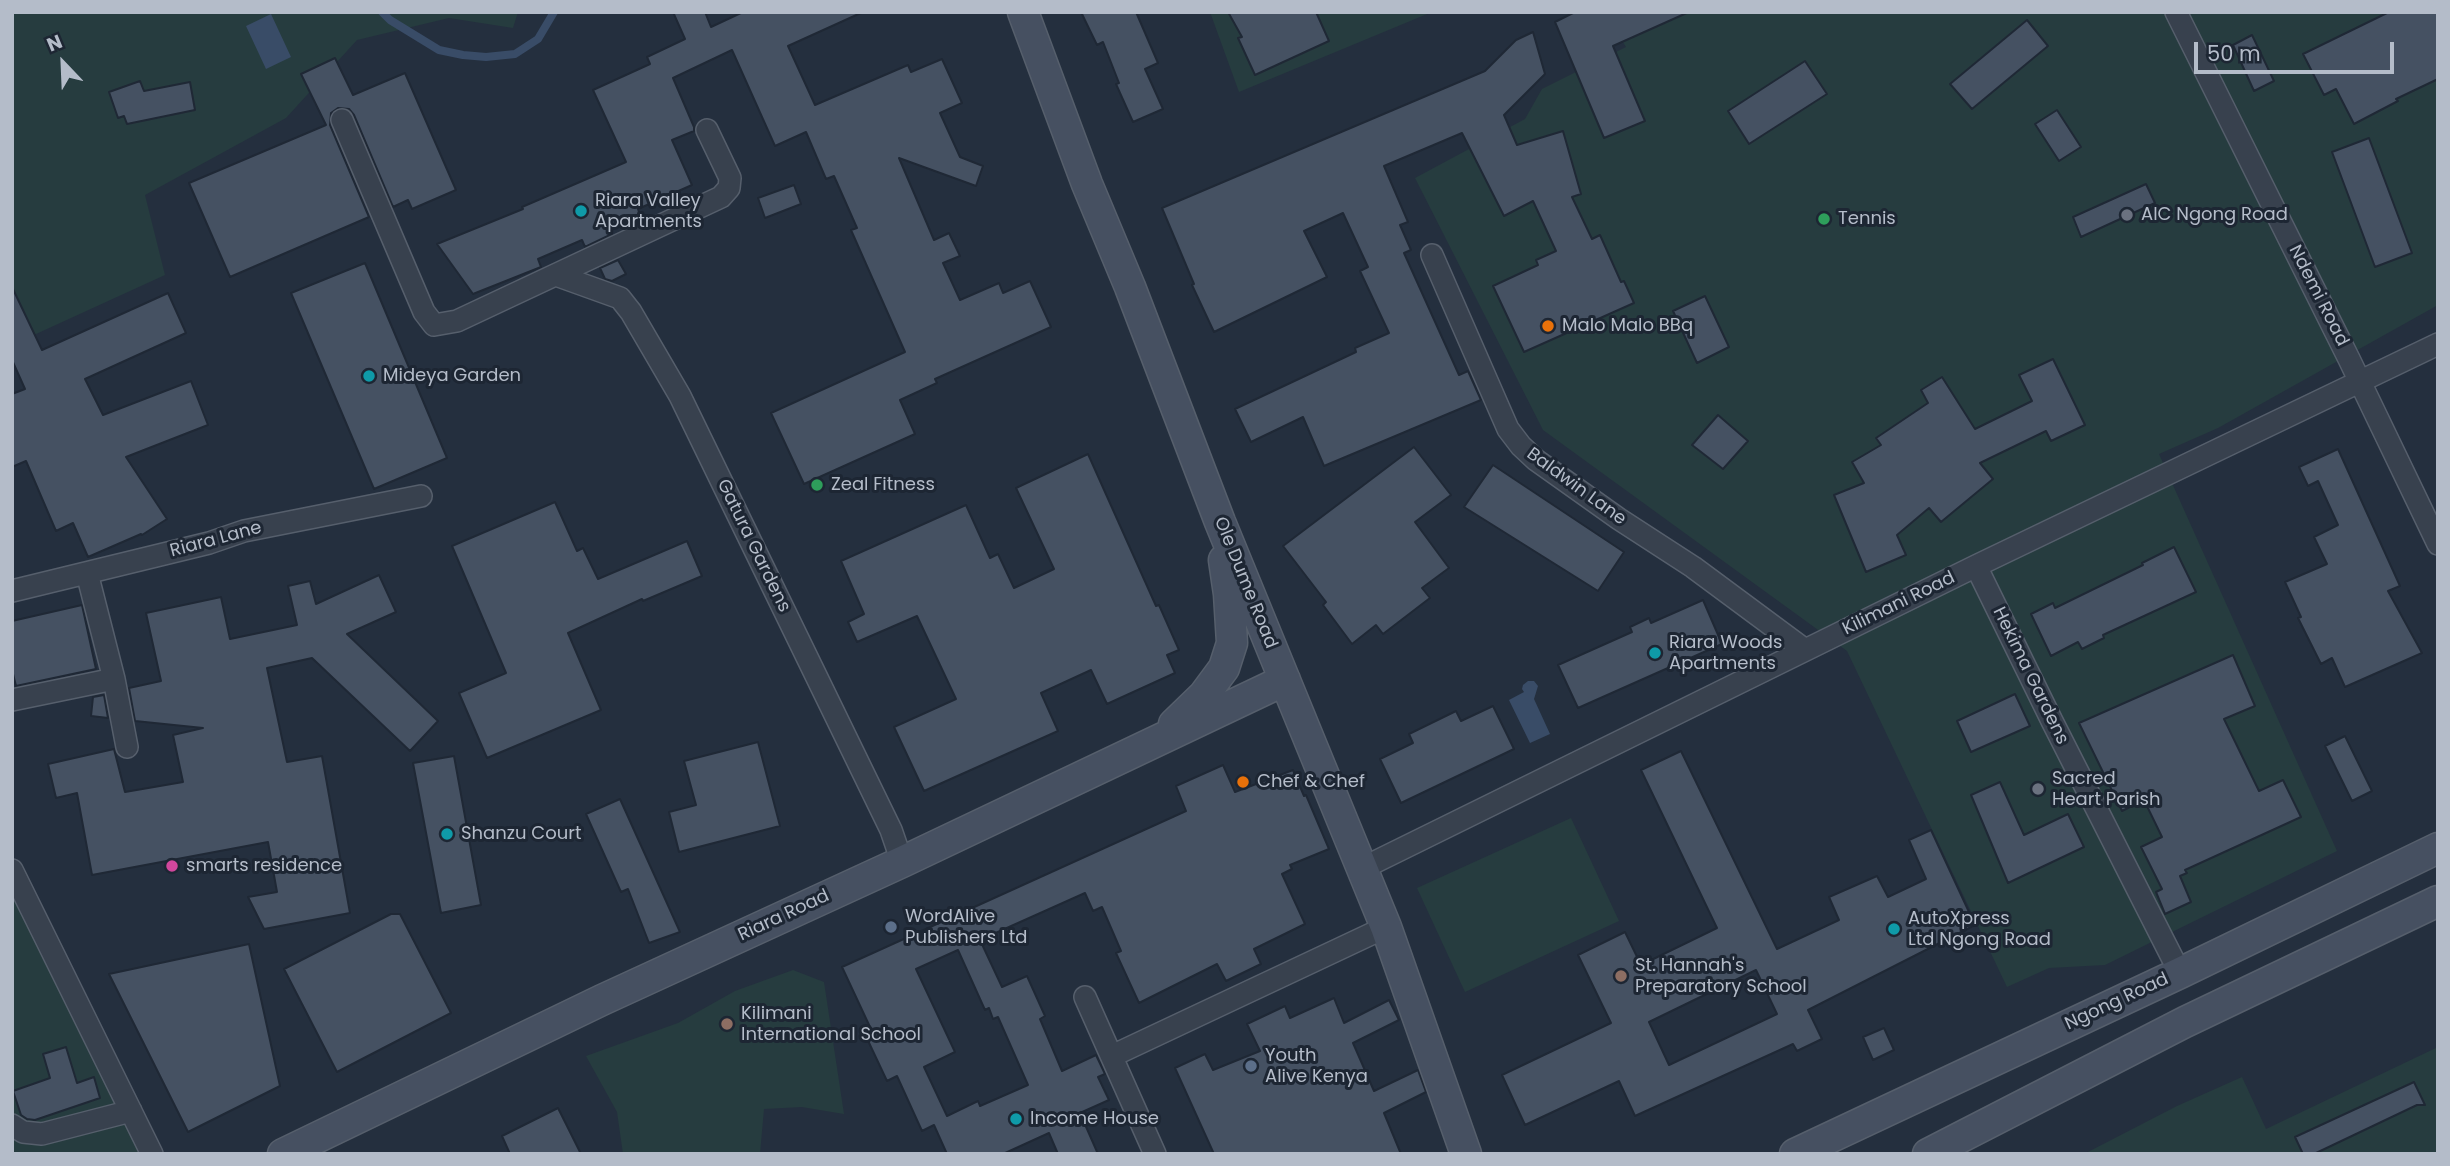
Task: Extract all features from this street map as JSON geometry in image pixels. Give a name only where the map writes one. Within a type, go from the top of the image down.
[{"type":"street","name":"Ole Dume Road","points":[[1023,12],[1087,184],[1130,287],[1220,523],[1386,927],[1466,1154]]},
{"type":"street","name":"Ndemi Road","points":[[2176,12],[2438,544]]},
{"type":"street","points":[[342,120],[424,312],[434,325],[457,321],[721,197],[729,188],[730,178],[707,130]]},
{"type":"street","name":"Baldwin Lane","points":[[1432,255],[1508,429],[1521,446],[1536,460],[1693,568],[1804,650]]},
{"type":"street","name":"Gatura Gardens","points":[[556,275],[620,298],[631,312],[680,396],[891,830],[902,863]]},
{"type":"street","name":"Kilimani Road","points":[[1363,868],[1976,566],[2438,344]]},
{"type":"street","name":"Riara Lane","points":[[12,591],[209,543],[244,531],[421,496]]},
{"type":"street","points":[[1153,743],[1204,695],[1224,668],[1232,643],[1220,523]]},
{"type":"street","name":"Hekima Gardens","points":[[1976,566],[2180,973]]},
{"type":"street","points":[[87,573],[114,678],[127,747]]},
{"type":"street","points":[[12,700],[114,678]]},
{"type":"street","name":"Riara Road","points":[[302,1149],[615,994],[902,863],[1285,680]]},
{"type":"street","name":"Ngong Road","points":[[1795,1154],[2438,848]]},
{"type":"street","points":[[12,870],[152,1154]]},
{"type":"street","points":[[1928,1154],[2185,1022],[2438,901]]},
{"type":"street","points":[[1112,1056],[1386,927]]},
{"type":"street","points":[[1084,997],[1155,1154]]},
{"type":"street","points":[[12,1125],[23,1132],[42,1134],[131,1111]]},
{"type":"green space","points":[[12,12],[518,12],[513,28],[449,18],[357,40],[286,118],[145,195],[165,275],[12,345]]},
{"type":"green space","points":[[1210,12],[1432,12],[1239,92]]},
{"type":"green space","points":[[1604,12],[2438,12],[2438,305],[2218,428],[2159,454],[2337,851],[2105,965],[2049,968],[2007,987],[1847,651],[1543,430],[1415,178],[1525,119],[1542,89],[1626,47]]},
{"type":"green space","points":[[1571,818],[1619,921],[1465,992],[1417,888]]},
{"type":"green space","points":[[12,890],[140,1154],[12,1154]]},
{"type":"green space","points":[[793,970],[824,982],[844,1114],[802,1107],[764,1109],[760,1154],[623,1154],[617,1112],[586,1056],[678,1023],[735,991]]},
{"type":"green space","points":[[2438,1047],[2438,1154],[2084,1154],[2177,1106],[2242,1077],[2266,1129]]},
{"type":"water","points":[[271,14],[291,57],[266,69],[246,26]]},
{"type":"water","points":[[1534,681],[1538,686],[1534,699],[1550,734],[1530,743],[1509,700],[1524,692],[1523,685]]},
{"type":"building","points":[[673,12],[705,12],[711,27],[743,12],[863,12],[788,46],[815,105],[908,65],[911,72],[942,59],[962,103],[940,113],[960,157],[983,166],[976,186],[899,158],[934,240],[949,233],[960,256],[943,263],[960,300],[999,283],[1003,293],[1030,281],[1051,327],[935,379],[937,383],[900,400],[915,434],[804,484],[771,413],[905,352],[851,230],[857,228],[834,176],[826,179],[806,132],[775,146],[732,50],[673,78],[694,127],[694,131],[672,140],[692,185],[638,209],[640,215],[609,228],[612,234],[585,247],[582,240],[538,259],[541,267],[473,294],[437,244],[523,209],[522,207],[626,162],[593,90],[650,64],[647,57],[685,39]]},
{"type":"building","points":[[1081,12],[1136,12],[1158,63],[1145,69],[1163,109],[1133,122],[1116,84],[1119,83],[1103,42],[1097,45]]},
{"type":"building","points":[[1228,12],[1316,12],[1329,41],[1255,75],[1238,38],[1242,37]]},
{"type":"building","points":[[1575,12],[1689,12],[1613,46],[1645,121],[1604,138],[1555,22]]},
{"type":"building","points":[[2389,12],[2438,12],[2438,79],[2396,99],[2398,101],[2354,124],[2336,89],[2324,95],[2303,54]]},
{"type":"building","points":[[2027,20],[2048,46],[1972,109],[1950,84]]},
{"type":"building","points":[[1533,32],[1545,74],[1504,115],[1517,145],[1563,131],[1581,194],[1572,197],[1592,239],[1600,235],[1621,282],[1624,281],[1634,303],[1524,352],[1493,286],[1538,265],[1536,260],[1556,251],[1533,201],[1504,216],[1462,133],[1384,166],[1408,222],[1400,225],[1411,250],[1404,253],[1459,375],[1468,371],[1481,400],[1324,466],[1303,417],[1251,442],[1235,409],[1356,352],[1355,348],[1389,333],[1360,271],[1368,267],[1343,213],[1304,231],[1327,277],[1214,332],[1192,285],[1194,284],[1162,208],[1485,71],[1516,40]]},
{"type":"building","points":[[2252,35],[2274,81],[2254,91],[2233,45]]},
{"type":"building","points":[[335,58],[353,95],[405,73],[456,190],[412,209],[408,200],[393,207],[354,115],[349,109],[338,108],[331,113],[330,125],[369,217],[230,277],[189,183],[326,125],[301,74]]},
{"type":"building","points":[[1805,61],[1827,94],[1749,144],[1728,111]]},
{"type":"building","points":[[140,81],[144,91],[190,82],[195,110],[127,124],[124,116],[118,118],[109,92]]},
{"type":"building","points":[[2057,110],[2081,147],[2059,161],[2035,124]]},
{"type":"building","points":[[2369,138],[2412,253],[2375,267],[2332,152]]},
{"type":"building","points":[[2146,184],[2155,203],[2081,237],[2073,217]]},
{"type":"building","points":[[794,185],[801,204],[765,218],[758,198]]},
{"type":"building","points":[[618,260],[626,274],[612,281],[605,279],[600,268]]},
{"type":"building","name":"Mideya Garden","points":[[365,263],[447,458],[374,489],[291,293]]},
{"type":"building","points":[[12,287],[42,350],[168,293],[186,333],[85,379],[103,415],[191,381],[208,425],[126,457],[167,519],[142,535],[88,557],[73,523],[56,531],[26,461],[12,467],[12,394],[25,389],[12,360]]},
{"type":"building","points":[[1705,296],[1729,347],[1697,363],[1673,311]]},
{"type":"building","points":[[2053,359],[2085,425],[2051,441],[2046,431],[1980,463],[1993,479],[1941,522],[1929,508],[1897,535],[1906,555],[1866,572],[1834,495],[1864,483],[1852,462],[1881,445],[1876,438],[1928,403],[1921,390],[1942,377],[1975,429],[2032,401],[2019,375]]},
{"type":"building","points":[[1718,415],[1748,441],[1723,469],[1692,445]]},
{"type":"building","points":[[1414,447],[1451,495],[1415,522],[1449,568],[1422,588],[1430,598],[1383,634],[1376,625],[1352,644],[1323,605],[1326,602],[1283,546]]},
{"type":"building","points":[[2338,449],[2400,586],[2388,591],[2422,653],[2345,687],[2332,658],[2321,664],[2298,618],[2301,617],[2285,582],[2327,564],[2314,537],[2338,525],[2318,481],[2308,486],[2299,467]]},
{"type":"building","points":[[1088,454],[1156,606],[1159,605],[1179,650],[1167,655],[1175,673],[1107,704],[1091,670],[1041,693],[1058,731],[924,791],[894,727],[956,699],[917,616],[857,642],[848,622],[864,614],[841,561],[966,505],[990,558],[998,554],[1014,588],[1054,569],[1016,488]]},
{"type":"building","points":[[1493,465],[1624,552],[1598,591],[1464,507]]},
{"type":"building","points":[[555,502],[577,551],[583,548],[598,579],[687,541],[702,576],[643,601],[642,599],[568,633],[601,710],[487,758],[459,693],[506,673],[452,546]]},
{"type":"building","points":[[2174,547],[2196,592],[2103,635],[2104,638],[2082,649],[2078,642],[2051,656],[2031,614],[2053,603],[2055,608]]},
{"type":"building","points":[[379,575],[396,612],[347,634],[438,721],[410,751],[312,658],[267,668],[287,762],[322,756],[350,913],[264,929],[248,897],[277,892],[268,842],[92,875],[77,793],[56,798],[48,764],[114,749],[125,792],[183,782],[173,735],[203,728],[135,721],[129,688],[161,681],[146,613],[221,597],[230,639],[297,625],[288,586],[310,581],[316,604]]},
{"type":"building","name":"Riara Woods Apartments","points":[[1703,600],[1722,644],[1578,708],[1558,665],[1632,632],[1630,627],[1649,618],[1651,623]]},
{"type":"building","points":[[82,605],[96,669],[16,686],[12,670],[12,621]]},
{"type":"building","points":[[2233,655],[2255,706],[2224,719],[2259,791],[2283,780],[2301,817],[2185,870],[2187,873],[2180,876],[2191,902],[2165,914],[2156,892],[2162,889],[2141,847],[2162,837],[2144,800],[2122,811],[2079,723]]},
{"type":"building","points":[[2015,694],[2030,726],[1971,752],[1957,721]]},
{"type":"building","points":[[104,695],[108,718],[91,716],[93,697]]},
{"type":"building","points":[[1493,706],[1514,749],[1401,803],[1380,759],[1413,743],[1409,734],[1456,711],[1461,721]]},
{"type":"building","points":[[2345,736],[2372,791],[2352,801],[2325,746]]},
{"type":"building","points":[[758,742],[780,826],[679,852],[669,812],[696,805],[684,761]]},
{"type":"building","points":[[1681,751],[1777,949],[1839,920],[1829,897],[1877,876],[1888,897],[1926,879],[1909,840],[1931,830],[1975,925],[1808,1010],[1822,1039],[1797,1051],[1793,1044],[1635,1116],[1619,1081],[1525,1125],[1502,1075],[1611,1023],[1578,955],[1625,932],[1641,965],[1717,928],[1641,770]],"holes":[[[1756,970],[1777,1014],[1669,1065],[1649,1022]]]},
{"type":"building","name":"Shanzu Court","points":[[454,756],[481,905],[441,913],[413,763]]},
{"type":"building","points":[[1223,765],[1235,792],[1293,770],[1329,849],[1290,865],[1292,869],[1282,874],[1305,924],[1254,949],[1261,964],[1226,981],[1217,964],[1139,1003],[1116,953],[1121,951],[1102,907],[1093,911],[1085,893],[980,940],[1002,987],[1027,976],[1045,1016],[1040,1019],[1062,1071],[1096,1055],[1105,1074],[1098,1077],[1109,1100],[1080,1113],[1098,1154],[1058,1154],[1049,1133],[1003,1154],[947,1154],[934,1125],[922,1131],[897,1076],[887,1081],[863,1030],[870,1027],[842,967],[1186,811],[1176,786]],"holes":[[[958,950],[985,1010],[989,1008],[993,1019],[998,1017],[1028,1085],[980,1106],[978,1101],[947,1116],[924,1067],[955,1052],[916,969]]]},
{"type":"building","points":[[2000,782],[2024,835],[2068,814],[2084,847],[2008,883],[1971,795]]},
{"type":"building","points":[[620,799],[680,932],[649,943],[628,889],[621,892],[586,814]]},
{"type":"building","points":[[391,914],[400,914],[451,1013],[337,1072],[284,969]]},
{"type":"building","points":[[249,944],[280,1086],[188,1132],[109,974]]},
{"type":"building","points":[[1334,998],[1344,1023],[1389,1000],[1399,1020],[1353,1043],[1374,1091],[1418,1070],[1426,1092],[1384,1113],[1401,1154],[1214,1154],[1175,1068],[1205,1054],[1213,1070],[1260,1051],[1247,1024],[1285,1006],[1290,1018]]},
{"type":"building","points":[[1884,1028],[1894,1050],[1873,1060],[1863,1037]]},
{"type":"building","points":[[66,1047],[77,1083],[94,1077],[100,1098],[35,1120],[27,1119],[21,1115],[13,1091],[50,1078],[43,1054]]},
{"type":"building","points":[[2414,1082],[2425,1105],[2417,1105],[2314,1154],[2303,1154],[2295,1137]]},
{"type":"building","points":[[558,1108],[581,1154],[510,1154],[502,1136]]},
{"type":"waterway","points":[[382,12],[390,20],[439,50],[486,57],[515,54],[538,39],[554,12]]},
{"type":"place","name":"Riara Valley Apartments","points":[[581,211]]},
{"type":"place","name":"AIC Ngong Road","points":[[2127,215]]},
{"type":"place","name":"Tennis","points":[[1824,219]]},
{"type":"place","name":"Malo Malo BBq","points":[[1548,326]]},
{"type":"place","name":"Mideya Garden","points":[[369,376]]},
{"type":"place","name":"Zeal Fitness","points":[[817,485]]},
{"type":"place","name":"Riara Woods Apartments","points":[[1655,653]]},
{"type":"place","name":"Chef & Chef","points":[[1243,782]]},
{"type":"place","name":"Sacred Heart Parish","points":[[2038,789]]},
{"type":"place","name":"Shanzu Court","points":[[447,834]]},
{"type":"place","name":"smarts residence","points":[[172,866]]},
{"type":"place","name":"WordAlive Publishers Ltd","points":[[891,927]]},
{"type":"place","name":"AutoXpress Ltd Ngong Road","points":[[1894,929]]},
{"type":"place","name":"St. Hannah's Preparatory School","points":[[1621,976]]},
{"type":"place","name":"Kilimani International School","points":[[727,1024]]},
{"type":"place","name":"Youth Alive Kenya","points":[[1251,1066]]},
{"type":"place","name":"Income House","points":[[1016,1119]]}]
